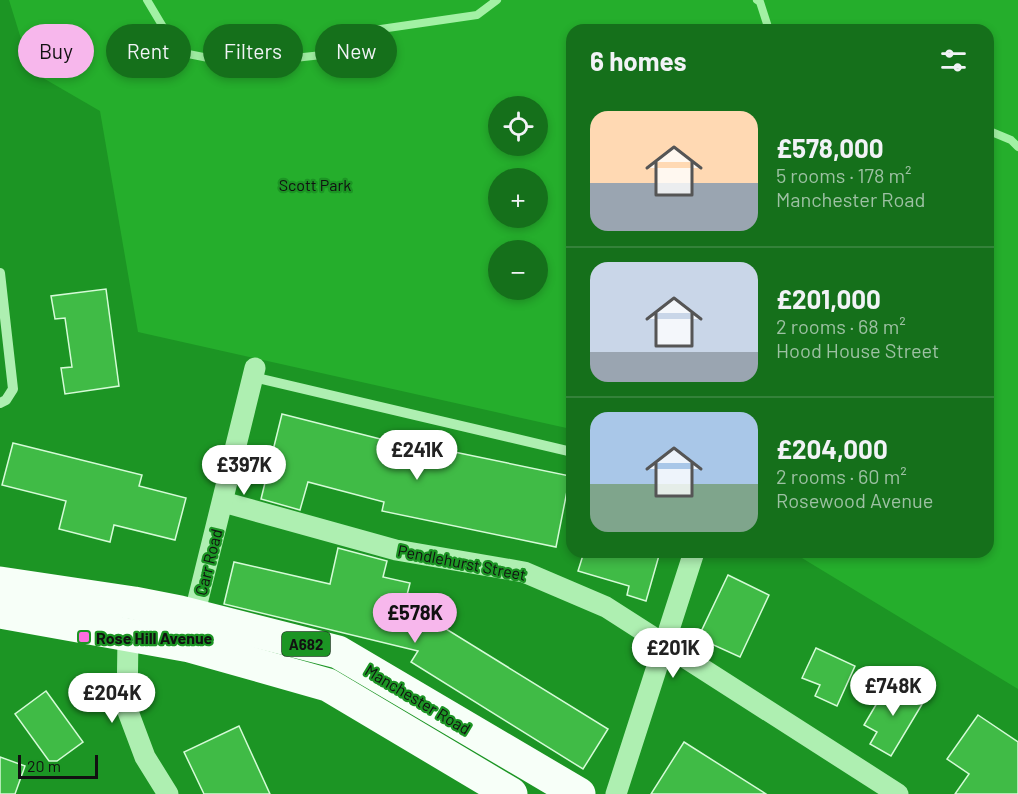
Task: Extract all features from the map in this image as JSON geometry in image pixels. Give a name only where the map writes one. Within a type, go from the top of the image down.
[{"type":"main road","name":"Manchester Road","points":[[0,583],[134,603],[192,631],[328,685],[511,794]]},
{"type":"main road","points":[[128,636],[134,603]]},
{"type":"main road","name":"Manchester Road","points":[[0,612],[128,636],[192,631],[338,652],[579,794]]},
{"type":"street","name":"Carr Road","points":[[192,631],[254,373]]},
{"type":"street","name":"Pendlehurst Street","points":[[223,502],[396,550],[524,572],[606,607],[898,794]]},
{"type":"street","points":[[616,794],[692,558]]},
{"type":"street","points":[[128,636],[127,709],[145,757],[168,794]]},
{"type":"lane","points":[[0,273],[12,389],[6,400],[0,403]]},
{"type":"lane","points":[[254,373],[566,451]]},
{"type":"green space","name":"Scott Park","points":[[9,0],[1018,0],[1018,689],[802,558],[994,558],[994,24],[566,24],[566,428],[138,332],[100,111],[43,78],[94,78],[94,24],[18,24],[18,29]]},
{"type":"building","points":[[106,289],[119,386],[65,394],[61,368],[72,367],[65,318],[55,319],[51,296]]},
{"type":"building","points":[[282,414],[396,443],[396,440],[566,475],[566,496],[556,547],[382,511],[384,502],[308,482],[300,510],[261,499]]},
{"type":"building","points":[[13,443],[142,475],[139,486],[186,498],[175,540],[114,525],[110,542],[59,529],[66,501],[2,485]]},
{"type":"building","points":[[338,548],[387,561],[383,577],[410,583],[405,603],[413,605],[412,608],[608,729],[583,769],[411,662],[418,651],[224,604],[234,562],[330,584]]},
{"type":"building","points":[[582,558],[658,558],[646,601],[627,595],[629,586],[578,571]]},
{"type":"building","points":[[728,575],[769,595],[740,657],[698,638]]},
{"type":"building","points":[[816,648],[855,666],[837,706],[815,696],[820,685],[802,678]]},
{"type":"building","points":[[890,681],[924,701],[891,756],[870,744],[877,732],[864,725]]},
{"type":"building","points":[[46,691],[83,742],[57,761],[49,761],[15,714]]},
{"type":"building","points":[[978,715],[1018,742],[1018,794],[955,794],[969,774],[947,759]]},
{"type":"building","points":[[239,726],[270,794],[204,794],[184,752]]},
{"type":"building","points":[[684,742],[766,794],[651,794]]},
{"type":"building","points":[[0,757],[25,766],[15,794],[0,794]]},
{"type":"waterway","points":[[147,0],[178,52],[239,64],[322,55],[367,31],[477,15],[497,0]]},
{"type":"waterway","points":[[757,0],[760,2],[767,24]]},
{"type":"waterway","points":[[994,133],[1011,140],[1018,147]]},
{"type":"place","name":"Rose Hill Avenue","points":[[84,637]]}]
